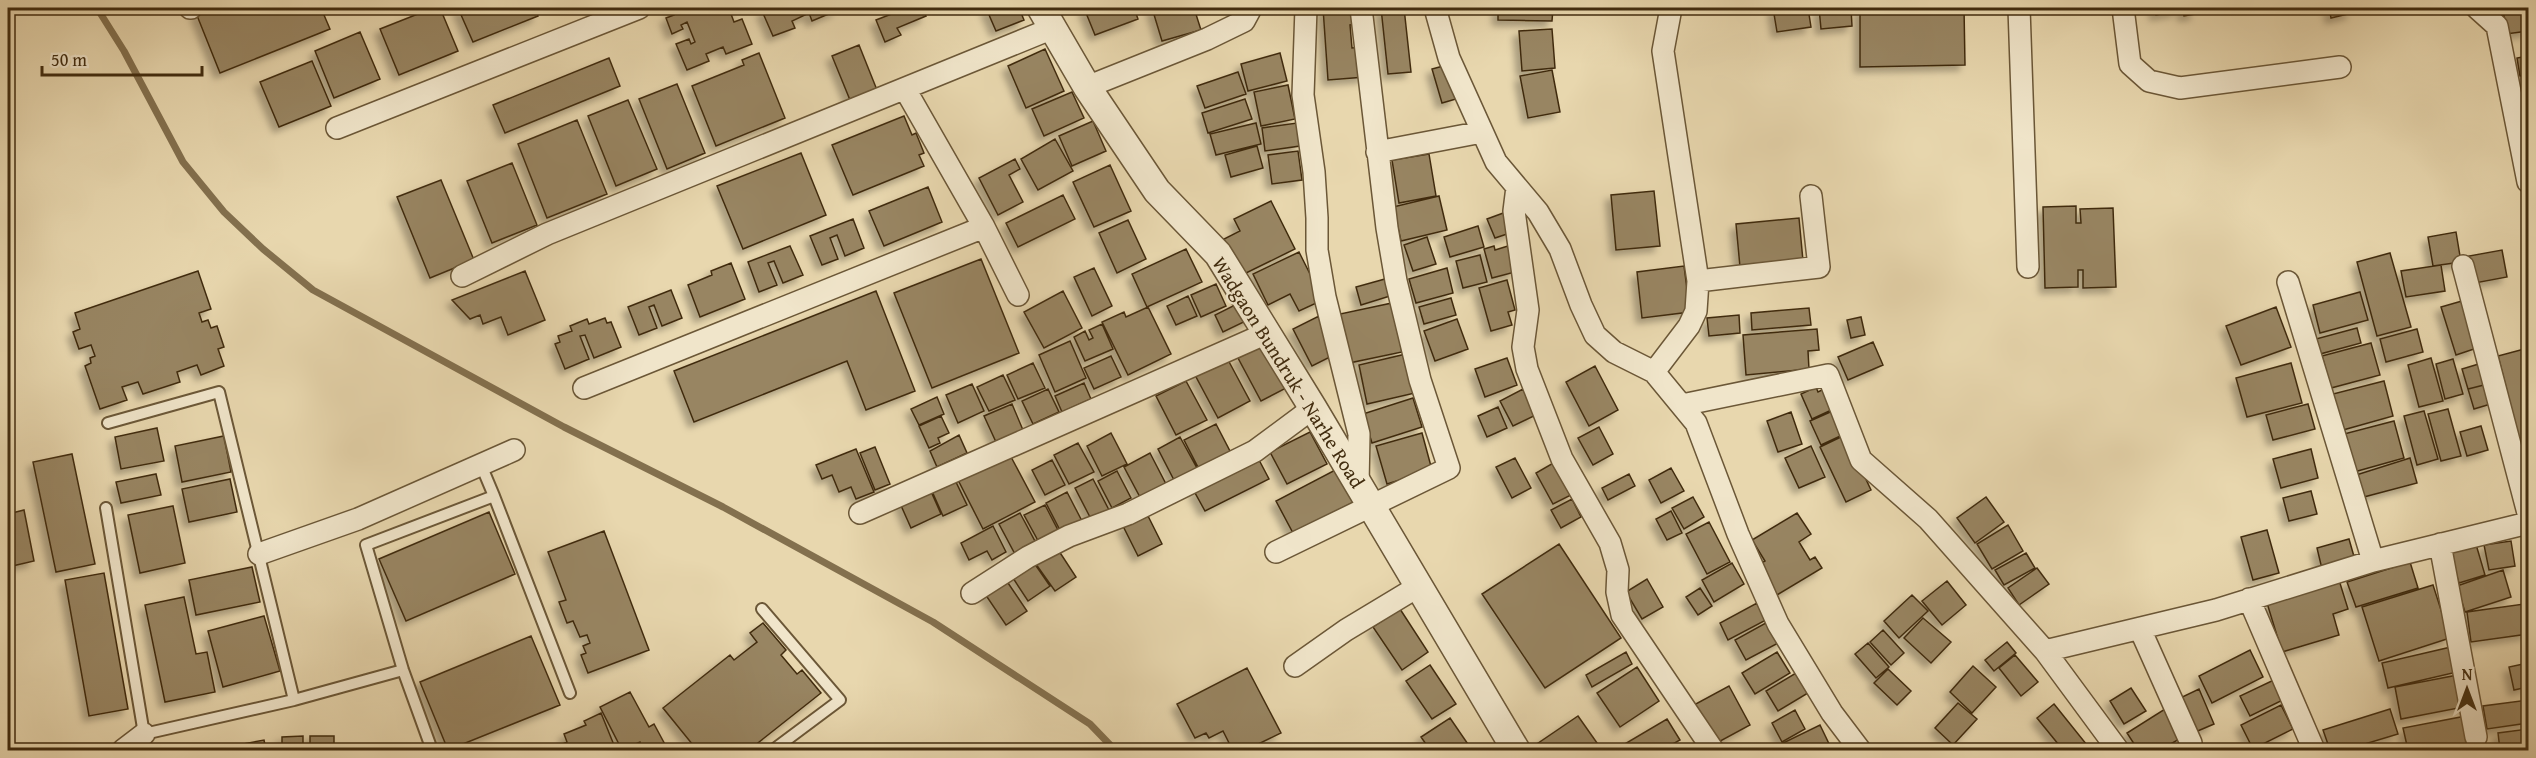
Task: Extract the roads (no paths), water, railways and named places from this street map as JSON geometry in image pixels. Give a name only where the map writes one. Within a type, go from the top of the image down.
[{"type":"street","points":[[336,128],[639,8]]},
{"type":"street","points":[[1087,87],[1207,39],[1244,21],[1251,8]]},
{"type":"street","points":[[1306,8],[1302,95],[1314,172],[1317,250],[1325,297],[1359,434],[1365,496]]},
{"type":"street","points":[[1276,552],[1365,496],[1449,468],[1420,380],[1396,281],[1377,152],[1361,8]]},
{"type":"street","points":[[1435,8],[1449,58],[1496,162],[1538,212],[1560,249],[1595,335],[1614,352],[1654,372],[1696,423],[1738,534],[1778,624],[1832,713],[1860,750]]},
{"type":"street","points":[[1654,372],[1689,327],[1696,311],[1698,280],[1663,51],[1671,8]]},
{"type":"street","points":[[2019,8],[2028,267]]},
{"type":"street","points":[[2123,8],[2130,64],[2149,81],[2180,88],[2340,67]]},
{"type":"street","points":[[2477,8],[2497,26],[2529,182]]},
{"type":"street","points":[[462,276],[548,234],[905,89],[1047,18]]},
{"type":"street","name":"Wadgaon Bundruk - Narhe Road","points":[[1047,18],[1087,87],[1157,191],[1218,254],[1313,408],[1516,750]]},
{"type":"street","points":[[905,89],[984,227],[1018,295]]},
{"type":"street","points":[[1377,152],[1482,132]]},
{"type":"street","points":[[1517,187],[1514,211],[1528,309],[1523,347],[1527,369],[1562,459],[1610,543],[1618,570],[1617,592],[1622,615],[1713,750]]},
{"type":"street","points":[[1698,280],[1819,267],[1812,196]]},
{"type":"street","points":[[584,388],[984,227]]},
{"type":"street","points":[[2463,266],[2529,513]]},
{"type":"street","points":[[2288,282],[2373,561]]},
{"type":"street","points":[[860,513],[1267,333]]},
{"type":"street","points":[[1682,405],[1828,375],[1862,460],[1928,519],[2045,651],[2118,750]]},
{"type":"street","points":[[972,593],[1028,557],[1069,536],[1128,514],[1255,451],[1313,408]]},
{"type":"street","points":[[259,554],[358,519],[514,450]]},
{"type":"street","points":[[2045,651],[2216,610],[2373,561],[2529,523]]},
{"type":"street","points":[[2440,544],[2476,737]]},
{"type":"street","points":[[1295,666],[1346,630],[1419,586]]},
{"type":"street","points":[[2248,599],[2305,735],[2314,750]]},
{"type":"street","points":[[2140,628],[2191,743]]},
{"type":"street","points":[[123,750],[144,734]]},
{"type":"lane","points":[[108,423],[219,392],[294,700]]},
{"type":"lane","points":[[481,465],[570,693]]},
{"type":"lane","points":[[432,750],[403,670],[366,545],[494,496]]},
{"type":"lane","points":[[106,508],[144,734],[294,700],[403,670]]},
{"type":"lane","points":[[762,609],[840,700],[772,750]]},
{"type":"waterway","points":[[97,8],[124,51],[183,162],[224,212],[263,249],[313,290],[564,427],[723,507],[933,622],[1090,724],[1115,750]]}]
